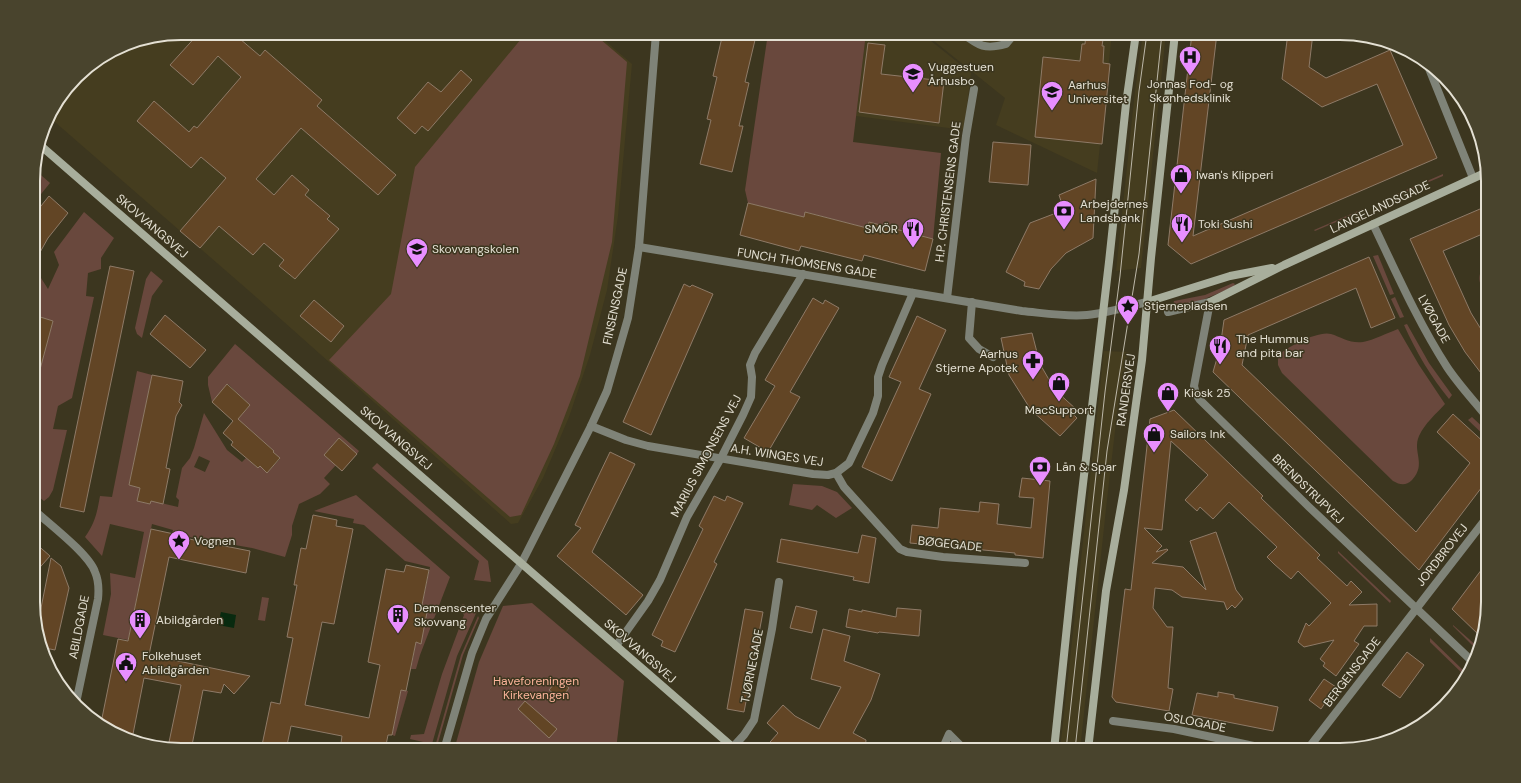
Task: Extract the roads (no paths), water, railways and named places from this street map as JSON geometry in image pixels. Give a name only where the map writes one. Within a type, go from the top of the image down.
[{"type":"street","name":"FINSENSGADE","points":[[522,564],[607,391],[628,318],[639,247],[655,40]]},
{"type":"street","points":[[972,40],[987,48],[1006,44],[1009,40]]},
{"type":"street","points":[[1055,743],[1126,104],[1135,40]]},
{"type":"street","name":"RANDERSVEJ","points":[[1089,743],[1106,591],[1124,490],[1142,360],[1151,258],[1174,40]]},
{"type":"street","points":[[1431,73],[1473,178]]},
{"type":"street","name":"H.P. CHRISTENSENS GADE","points":[[948,298],[966,136],[974,89]]},
{"type":"street","name":"SKOVVANGSVEJ","points":[[44,148],[729,743]]},
{"type":"street","name":"LANGELANDSGADE","points":[[1168,312],[1210,302],[1284,265],[1481,175]]},
{"type":"street","name":"LYØGADE","points":[[1373,224],[1417,315],[1438,351],[1448,368],[1481,408]]},
{"type":"street","name":"FUNCH THOMSENS GADE","points":[[639,247],[1022,311],[1066,315],[1085,315],[1103,313],[1147,302]]},
{"type":"street","name":"LANGELANDSGADE","points":[[1147,302],[1230,276],[1284,265]]},
{"type":"street","name":"MARIUS SIMONSENS VEJ","points":[[616,646],[648,601],[660,580],[686,517],[720,458],[751,397],[752,377],[750,365],[755,353],[803,274]]},
{"type":"street","name":"A.H. WINGES VEJ","points":[[591,426],[626,440],[648,446],[813,474],[828,475],[836,473],[849,463],[873,413],[878,396],[878,377],[913,293]]},
{"type":"street","points":[[972,302],[969,338],[979,349],[993,357]]},
{"type":"street","name":"BRENDSTRUPVEJ","points":[[1210,302],[1194,386],[1196,394],[1200,400],[1469,658]]},
{"type":"street","name":"BØGEGADE","points":[[836,473],[844,488],[900,549],[907,552],[943,557],[1025,563]]},
{"type":"street","name":"ABILDGADE","points":[[40,515],[85,556],[95,570],[99,584],[98,599],[77,698]]},
{"type":"street","name":"JORDBROVEJ","points":[[1416,609],[1481,525]]},
{"type":"street","points":[[446,743],[472,653],[486,619],[522,564]]},
{"type":"street","name":"TJØRNEGADE","points":[[738,743],[754,720],[772,629],[779,582]]},
{"type":"street","name":"BERGENSGADE","points":[[1312,743],[1416,609]]},
{"type":"street","name":"OSLOGADE","points":[[1113,721],[1174,729],[1240,743]]},
{"type":"street","points":[[945,743],[949,734],[958,743]]},
{"type":"tram line","points":[[1067,743],[1105,392],[1120,276],[1139,91],[1146,40]]},
{"type":"tram line","points":[[1076,743],[1107,451],[1139,254],[1161,40]]},
{"type":"place","name":"Jonnas Fod- og Skønhedsklinik","points":[[1190,76]]},
{"type":"place","name":"Vuggestuen Århusbo","points":[[913,94]]},
{"type":"place","name":"Aarhus Universitet","points":[[1052,112]]},
{"type":"place","name":"Iwan's Klipperi","points":[[1181,194]]},
{"type":"place","name":"Arbejdernes Landsbank","points":[[1064,230]]},
{"type":"place","name":"Toki Sushi","points":[[1182,244]]},
{"type":"place","name":"SMÖR","points":[[913,248]]},
{"type":"place","name":"Skovvangskolen","points":[[417,268]]},
{"type":"place","name":"Stjernepladsen","points":[[1128,326]]},
{"type":"place","name":"The Hummus and pita bar","points":[[1220,366]]},
{"type":"place","name":"Aarhus Stjerne Apotek","points":[[1033,380]]},
{"type":"place","name":"MacSupport","points":[[1059,402]]},
{"type":"place","name":"Kiosk 25","points":[[1168,412]]},
{"type":"place","name":"Sailors Ink","points":[[1154,454]]},
{"type":"place","name":"Lån & Spar","points":[[1040,486]]},
{"type":"place","name":"Vognen","points":[[179,560]]},
{"type":"place","name":"Demenscenter Skovvang","points":[[398,634]]},
{"type":"place","name":"Abildgården","points":[[140,640]]},
{"type":"place","name":"Folkehuset Abildgården","points":[[126,682]]},
{"type":"park label","name":"Haveforeningen Kirkevangen","points":[[536,688]]}]
